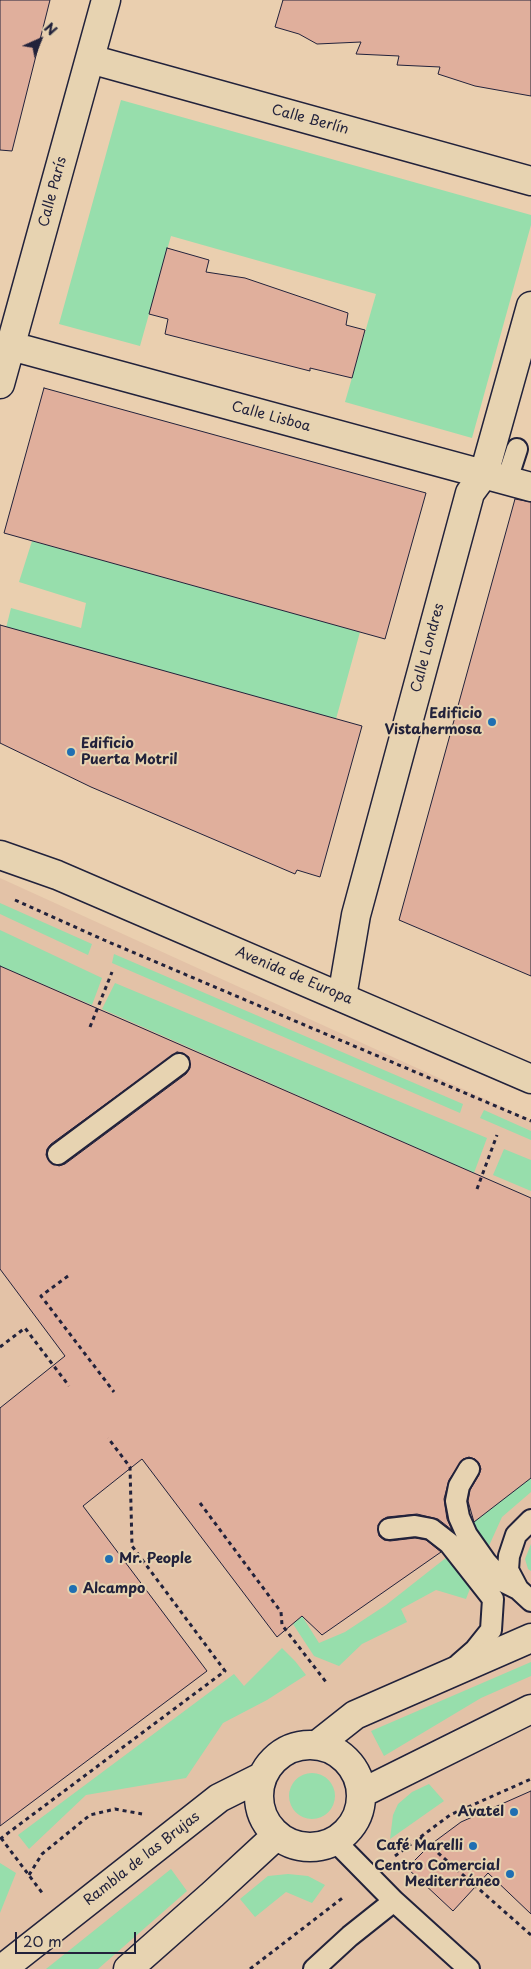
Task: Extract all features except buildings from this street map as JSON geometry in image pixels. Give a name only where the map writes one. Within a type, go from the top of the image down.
[{"type":"street","name":"Calle París","points":[[0,384],[8,337],[106,0]]},
{"type":"street","name":"Calle Berlín","points":[[90,60],[531,181]]},
{"type":"street","name":"Calle Londres","points":[[342,997],[356,915],[470,493],[507,480],[531,306]]},
{"type":"street","name":"Calle Lisboa","points":[[8,337],[507,480]]},
{"type":"street","name":"Avenida de Europa","points":[[0,836],[57,875]]},
{"type":"street","name":"Avenida de Europa","points":[[0,855],[57,875],[531,1078]]},
{"type":"street","points":[[317,1745],[355,1715],[531,1638]]},
{"type":"street","points":[[362,1793],[531,1709]]},
{"type":"street","points":[[300,1745],[317,1745],[334,1750],[348,1761],[357,1776],[362,1793],[361,1808],[355,1821],[346,1833],[335,1841],[320,1846],[305,1847],[290,1843],[277,1835],[266,1823],[260,1808],[259,1791],[263,1776],[272,1761],[284,1751],[300,1745]]},
{"type":"street","name":"Rambla de las Brujas","points":[[2,1969],[219,1798],[263,1776]]},
{"type":"street","points":[[128,1969],[277,1835]]},
{"type":"lane","points":[[507,480],[517,449]]},
{"type":"lane","points":[[58,1154],[179,1064]]},
{"type":"lane","points":[[469,1469],[458,1486],[456,1501],[459,1517],[467,1535],[486,1562],[504,1582],[524,1595]]},
{"type":"lane","points":[[524,1595],[508,1570],[509,1556],[516,1535],[531,1520]]},
{"type":"lane","points":[[389,1529],[415,1526],[432,1529],[449,1543],[493,1599],[491,1630],[475,1650],[448,1674]]},
{"type":"lane","points":[[335,1841],[394,1901],[469,1969]]},
{"type":"lane","points":[[314,1969],[350,1936],[394,1901]]},
{"type":"path","points":[[8,897],[104,940],[531,1122]]},
{"type":"path","points":[[90,1027],[112,972]]},
{"type":"path","points":[[477,1189],[498,1135]]},
{"type":"path","points":[[68,1276],[41,1296],[114,1392]]},
{"type":"path","points":[[0,1347],[25,1328],[69,1386]]},
{"type":"path","points":[[44,1895],[1,1839],[225,1671],[132,1546],[130,1467],[108,1438]]},
{"type":"path","points":[[200,1503],[281,1612],[282,1625],[326,1682]]},
{"type":"path","points":[[393,1858],[450,1815],[531,1779]]},
{"type":"path","points":[[29,1875],[42,1854],[90,1816],[115,1809],[145,1814]]},
{"type":"path","points":[[420,1837],[531,1935]]},
{"type":"path","points":[[250,1969],[346,1896]]},
{"type":"shaded area","points":[[0,878],[531,1120],[531,1969],[0,1969]]},
{"type":"green space","points":[[121,100],[531,215],[531,225],[472,438],[345,402],[376,294],[171,236],[140,346],[59,324]]},
{"type":"green space","points":[[32,541],[360,632],[336,719],[6,628],[11,608],[81,628],[86,603],[19,582]]},
{"type":"green space","points":[[0,903],[92,944],[88,955],[0,914]]},
{"type":"green space","points":[[0,930],[102,978],[92,1005],[0,966]]},
{"type":"green space","points":[[114,954],[463,1104],[460,1113],[112,963]]},
{"type":"green space","points":[[115,983],[487,1138],[474,1173],[102,1009]]},
{"type":"green space","points":[[484,1110],[531,1131],[531,1140],[480,1118]]},
{"type":"green space","points":[[504,1149],[531,1160],[531,1191],[493,1175]]},
{"type":"green space","points":[[531,1478],[531,1492],[502,1517],[488,1548],[473,1522]]},
{"type":"green space","points":[[531,1544],[531,1571],[528,1569],[525,1559]]},
{"type":"green space","points":[[447,1557],[471,1586],[466,1599],[436,1590],[401,1609],[407,1622],[362,1644],[339,1666],[314,1656],[293,1624],[302,1616],[319,1643],[345,1632],[386,1605]]},
{"type":"green space","points":[[282,1648],[306,1675],[267,1700],[223,1723],[186,1778],[86,1795],[29,1849],[18,1835],[234,1674],[244,1686]]},
{"type":"green space","points":[[531,1662],[531,1676],[481,1698],[384,1756],[371,1731]]},
{"type":"green space","points":[[317,1773],[321,1774],[331,1783],[334,1787],[334,1805],[325,1815],[317,1819],[307,1819],[299,1815],[290,1805],[289,1791],[293,1783],[303,1774]]},
{"type":"green space","points":[[429,1784],[444,1801],[390,1839],[393,1815],[398,1804],[412,1792]]},
{"type":"green space","points":[[0,1863],[16,1873],[0,1913]]},
{"type":"green space","points":[[171,1869],[187,1891],[98,1969],[46,1969]]},
{"type":"green space","points":[[288,1874],[308,1876],[325,1885],[312,1903],[286,1892],[255,1917],[240,1899],[268,1876]]},
{"type":"place","name":"Edificio Vistahermosa","points":[[492,722]]},
{"type":"place","name":"Edificio Puerta Motril","points":[[71,752]]},
{"type":"place","name":"Mr. People","points":[[109,1559]]},
{"type":"place","name":"Alcampo","points":[[73,1589]]},
{"type":"place","name":"Avatel","points":[[514,1812]]},
{"type":"place","name":"Café Marelli","points":[[473,1846]]},
{"type":"place","name":"Centro Comercial Mediterráneo","points":[[510,1874]]}]
